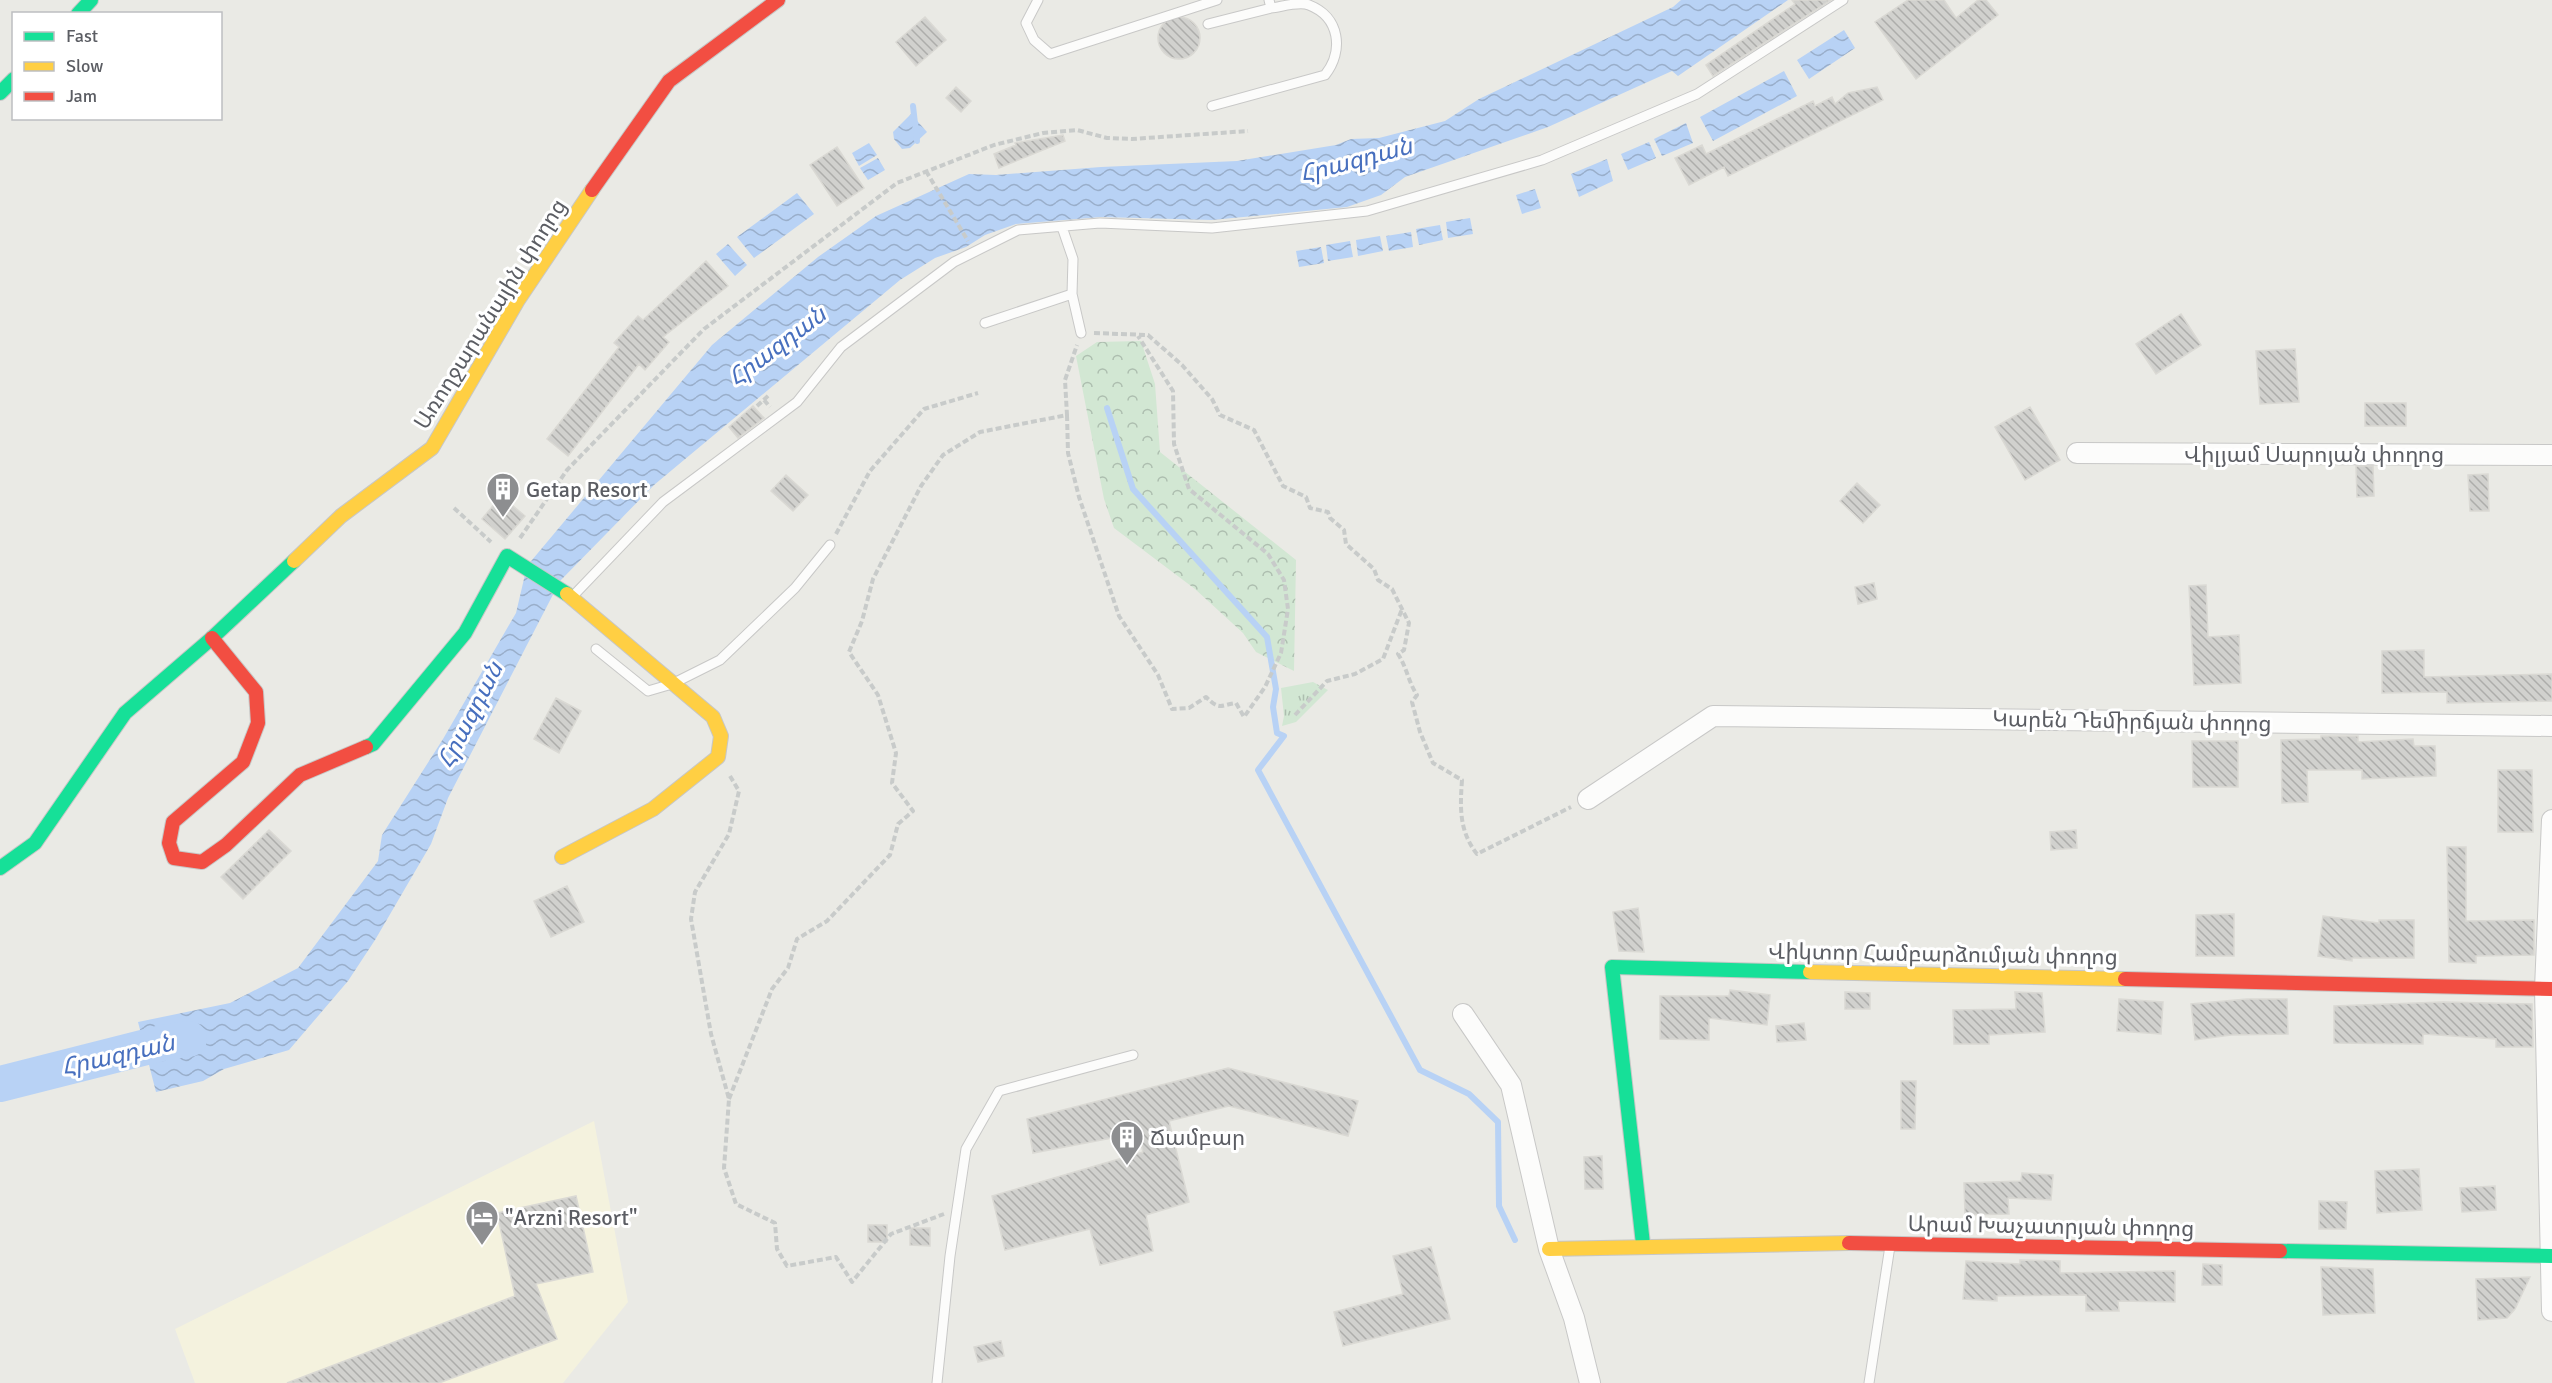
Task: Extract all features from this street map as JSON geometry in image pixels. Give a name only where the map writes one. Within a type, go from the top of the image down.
[{"type":"street","points":[[80,12],[91,0]]},
{"type":"street","name":"Առողջարանային փողոց","points":[[0,868],[35,843],[125,713],[212,638],[341,516],[432,448],[518,300],[601,176],[669,81],[778,0]]},
{"type":"street","points":[[0,93],[12,81]]},
{"type":"street","name":"Վիլյամ Սարոյան փողոց","points":[[2077,453],[2552,455]]},
{"type":"street","points":[[212,638],[256,692],[258,723],[243,762],[173,822],[169,843],[174,858],[202,862],[226,845],[300,775],[373,744],[465,633],[497,571],[510,552],[524,568],[558,586],[572,597],[713,717],[721,736],[718,757],[653,809],[562,857]]},
{"type":"street","name":"Կարեն Դեմիրճյան փողոց","points":[[1588,799],[1713,716],[2552,726]]},
{"type":"street","points":[[2552,820],[2549,989],[2552,1311]]},
{"type":"street","name":"Վիկտոր Համբարձումյան փողոց","points":[[1643,1244],[1612,967],[2549,989]]},
{"type":"street","points":[[1463,1014],[1511,1085],[1549,1249],[1574,1318],[1590,1383]]},
{"type":"street","name":"Արամ Խաչատրյան փողոց","points":[[1549,1249],[1643,1244],[1890,1244],[2550,1256]]},
{"type":"lane","points":[[1038,0],[1026,23],[1034,40],[1050,54],[1217,0]]},
{"type":"lane","points":[[572,597],[663,502],[797,402],[842,347],[954,262],[1018,230],[1100,223],[1212,228],[1367,211],[1400,202],[1542,160],[1697,94],[1843,0]]},
{"type":"lane","points":[[1208,24],[1270,4],[1307,3],[1325,14],[1338,38],[1334,64],[1325,75],[1212,106]]},
{"type":"lane","points":[[1062,227],[1073,259],[1072,294],[1081,333]]},
{"type":"lane","points":[[985,323],[1072,294]]},
{"type":"lane","points":[[596,649],[648,691],[672,684],[720,660],[795,588],[830,545]]},
{"type":"lane","points":[[937,1383],[966,1149],[999,1091],[1133,1055]]},
{"type":"lane","points":[[1869,1383],[1890,1244]]},
{"type":"path","points":[[510,552],[567,470],[704,329],[897,183],[994,146],[1044,133],[1077,130],[1107,138],[1132,139],[1248,131]]},
{"type":"path","points":[[926,171],[937,186],[968,242]]},
{"type":"path","points":[[1137,335],[1173,391],[1174,444],[1189,489],[1268,554],[1284,580],[1288,609],[1281,653],[1265,687],[1244,717],[1236,703],[1224,708],[1214,705],[1206,697],[1189,708],[1172,709],[1158,675],[1119,616],[1079,497],[1068,453],[1065,380],[1081,333],[1148,335],[1182,365],[1212,399],[1220,415],[1254,430],[1283,486],[1306,497],[1310,508],[1328,512],[1330,518],[1344,530],[1346,544],[1374,569],[1378,580],[1392,589],[1409,623],[1404,650],[1398,654],[1409,670],[1409,682],[1417,695],[1412,702],[1420,732],[1433,763],[1462,780],[1460,810],[1463,830],[1465,839],[1477,854],[1588,799]]},
{"type":"path","points":[[830,545],[870,471],[924,409],[978,393]]},
{"type":"path","points":[[757,406],[770,395]]},
{"type":"path","points":[[957,1209],[891,1234],[852,1282],[836,1257],[787,1266],[777,1250],[775,1223],[736,1204],[724,1168],[729,1099],[772,989],[788,968],[797,939],[827,921],[890,855],[898,824],[913,811],[892,783],[896,753],[878,695],[849,652],[862,621],[873,579],[921,486],[943,455],[980,432],[1067,415]]},
{"type":"path","points":[[454,508],[470,524]]},
{"type":"path","points":[[1295,715],[1327,681],[1355,674],[1383,659],[1402,609]]},
{"type":"path","points":[[718,757],[739,790],[729,834],[695,892],[692,919],[711,1034],[729,1099]]},
{"type":"shaded area","points":[[594,1121],[628,1302],[563,1383],[195,1383],[175,1329]]},
{"type":"green space","points":[[1141,341],[1155,384],[1160,452],[1296,560],[1294,671],[1256,652],[1243,633],[1195,589],[1114,528],[1104,499],[1076,356],[1097,342]]},
{"type":"green space","points":[[1313,682],[1328,690],[1296,722],[1282,726],[1284,716],[1281,688]]},
{"type":"water","points":[[1681,0],[1788,0],[1678,76],[1672,71],[1548,127],[1405,177],[1381,195],[1347,207],[1212,220],[1101,217],[1016,224],[985,235],[966,247],[935,258],[900,280],[654,485],[560,581],[448,798],[431,844],[375,940],[348,981],[289,1050],[224,1069],[203,1081],[156,1092],[138,1022],[230,1003],[298,968],[378,861],[382,835],[443,739],[516,613],[527,566],[712,345],[818,257],[876,216],[969,174],[996,175],[1101,167],[1237,161],[1336,145],[1351,139],[1379,138],[1445,121],[1479,99],[1673,7]]},
{"type":"water","points":[[1844,30],[1855,48],[1809,79],[1797,60]]},
{"type":"water","points":[[1784,71],[1797,96],[1713,141],[1700,117]]},
{"type":"water","points":[[911,114],[927,132],[910,148],[902,149],[894,139],[893,132]]},
{"type":"water","points":[[1686,123],[1693,143],[1662,156],[1654,139]]},
{"type":"water","points":[[1649,142],[1656,158],[1628,170],[1621,154]]},
{"type":"water","points":[[869,143],[877,155],[859,166],[852,153]]},
{"type":"water","points":[[878,158],[885,170],[868,180],[860,168]]},
{"type":"water","points":[[1607,159],[1613,181],[1579,197],[1571,174]]},
{"type":"water","points":[[1535,189],[1541,208],[1522,214],[1516,195]]},
{"type":"water","points":[[797,193],[814,214],[754,258],[737,237]]},
{"type":"water","points":[[1470,218],[1473,234],[1448,238],[1446,222]]},
{"type":"water","points":[[1440,225],[1443,240],[1419,245],[1416,229]]},
{"type":"water","points":[[1411,232],[1413,247],[1389,251],[1386,236]]},
{"type":"water","points":[[1380,236],[1383,251],[1358,256],[1356,240]]},
{"type":"water","points":[[1350,241],[1353,257],[1328,261],[1326,245]]},
{"type":"water","points":[[728,244],[747,265],[735,276],[716,254]]},
{"type":"water","points":[[1321,247],[1324,263],[1299,267],[1296,251]]},
{"type":"building","points":[[1792,0],[1831,0],[1713,76],[1706,65],[1795,4]]},
{"type":"building","points":[[1908,0],[1944,0],[1956,18],[1978,0],[1986,0],[1998,15],[1916,79],[1875,22]]},
{"type":"building","points":[[925,17],[946,40],[916,66],[896,42]]},
{"type":"building","points":[[1179,17],[1187,18],[1194,23],[1199,30],[1199,46],[1194,53],[1187,58],[1179,59],[1171,58],[1164,53],[1159,46],[1158,38],[1159,30],[1164,23],[1171,18]]},
{"type":"building","points":[[956,87],[971,101],[961,112],[946,98]]},
{"type":"building","points":[[1877,87],[1883,100],[1728,176],[1724,167],[1689,185],[1675,158],[1702,145],[1706,154],[1813,101],[1815,106],[1832,97],[1835,104],[1848,93]]},
{"type":"building","points":[[1063,135],[1065,141],[999,168],[994,154],[1016,145],[1015,143]]},
{"type":"building","points":[[837,147],[864,188],[837,206],[810,165]]},
{"type":"building","points":[[706,261],[728,286],[663,337],[669,342],[645,370],[639,364],[568,456],[547,439],[619,347],[614,343],[638,316],[643,320]]},
{"type":"building","points":[[2181,314],[2201,345],[2156,374],[2136,344]]},
{"type":"building","points":[[2295,349],[2299,402],[2260,404],[2256,351]]},
{"type":"building","points":[[2365,403],[2406,403],[2406,426],[2365,426]]},
{"type":"building","points":[[753,406],[764,418],[738,438],[729,427]]},
{"type":"building","points":[[2030,407],[2060,460],[2025,480],[1995,427]]},
{"type":"building","points":[[2356,466],[2373,466],[2374,496],[2357,497]]},
{"type":"building","points":[[2488,474],[2489,511],[2470,511],[2468,475]]},
{"type":"building","points":[[786,475],[808,495],[793,511],[771,491]]},
{"type":"building","points":[[1857,483],[1880,505],[1863,523],[1840,501]]},
{"type":"building","name":"Getap Resort","points":[[501,496],[525,516],[505,539],[482,519]]},
{"type":"building","points":[[1874,583],[1877,599],[1858,604],[1855,587]]},
{"type":"building","points":[[2206,585],[2208,637],[2239,635],[2241,683],[2194,685],[2189,586]]},
{"type":"building","points":[[2424,650],[2424,677],[2552,674],[2552,701],[2447,703],[2447,692],[2382,693],[2382,651]]},
{"type":"building","points":[[556,698],[581,711],[559,753],[534,739]]},
{"type":"building","points":[[2321,736],[2358,736],[2358,742],[2413,739],[2414,746],[2435,746],[2436,776],[2362,779],[2362,770],[2307,770],[2308,802],[2282,803],[2281,740],[2321,739]]},
{"type":"building","points":[[2192,741],[2238,741],[2238,787],[2193,787]]},
{"type":"building","points":[[2498,770],[2532,770],[2533,832],[2498,832]]},
{"type":"building","points":[[269,830],[291,851],[243,899],[221,877]]},
{"type":"building","points":[[2076,830],[2077,848],[2051,850],[2050,832]]},
{"type":"building","points":[[2447,847],[2466,847],[2466,921],[2534,920],[2534,955],[2476,956],[2476,963],[2449,962]]},
{"type":"building","points":[[567,886],[584,922],[551,937],[534,901]]},
{"type":"building","points":[[1638,908],[1644,952],[1619,951],[1613,912]]},
{"type":"building","points":[[2234,914],[2234,956],[2196,956],[2196,915]]},
{"type":"building","points":[[2323,916],[2379,923],[2379,920],[2414,920],[2414,958],[2352,958],[2352,961],[2318,956]]},
{"type":"building","points":[[1730,990],[1770,995],[1767,1025],[1709,1018],[1709,1040],[1660,1039],[1660,996],[1729,996]]},
{"type":"building","points":[[1845,992],[1870,993],[1870,1009],[1845,1009]]},
{"type":"building","points":[[2015,992],[2042,993],[2045,1032],[1989,1035],[1989,1044],[1954,1044],[1953,1010],[2016,1009]]},
{"type":"building","points":[[2119,999],[2163,1002],[2161,1034],[2117,1031]]},
{"type":"building","points":[[2247,999],[2287,999],[2288,1034],[2231,1035],[2195,1040],[2191,1004]]},
{"type":"building","points":[[2443,1002],[2532,1004],[2533,1047],[2496,1047],[2496,1039],[2423,1034],[2423,1044],[2334,1043],[2334,1006]]},
{"type":"building","points":[[1804,1023],[1806,1040],[1777,1042],[1776,1026]]},
{"type":"building","name":"Ճամբար","points":[[1228,1068],[1358,1101],[1348,1136],[1229,1106],[1169,1121],[1189,1202],[1146,1215],[1153,1251],[1100,1265],[1090,1229],[1005,1250],[992,1196],[1143,1152],[1138,1133],[1033,1153],[1027,1119]]},
{"type":"building","points":[[1901,1081],[1916,1081],[1915,1129],[1901,1129]]},
{"type":"building","points":[[1602,1156],[1603,1189],[1585,1189],[1584,1157]]},
{"type":"building","points":[[2419,1169],[2422,1210],[2377,1213],[2375,1171]]},
{"type":"building","points":[[2022,1173],[2053,1175],[2051,1200],[2008,1198],[2009,1214],[1965,1215],[1964,1183],[2021,1181]]},
{"type":"building","points":[[2495,1186],[2496,1210],[2462,1212],[2460,1188]]},
{"type":"building","points":[[576,1196],[593,1272],[536,1284],[557,1339],[439,1383],[287,1383],[515,1296],[497,1213]]},
{"type":"building","points":[[2319,1201],[2347,1202],[2346,1229],[2319,1229]]},
{"type":"building","points":[[868,1225],[887,1225],[887,1242],[868,1242]]},
{"type":"building","points":[[910,1228],[930,1228],[930,1246],[910,1245]]},
{"type":"building","points":[[1431,1247],[1450,1319],[1343,1346],[1334,1312],[1403,1294],[1393,1256]]},
{"type":"building","points":[[2020,1260],[2060,1261],[2060,1273],[2175,1271],[2175,1302],[2118,1301],[2119,1311],[2086,1311],[2086,1295],[1997,1296],[1997,1301],[1963,1299],[1966,1261],[2020,1264]]},
{"type":"building","points":[[2203,1264],[2222,1265],[2222,1285],[2202,1285]]},
{"type":"building","points":[[2321,1267],[2373,1269],[2375,1313],[2323,1315]]},
{"type":"building","points":[[2530,1277],[2515,1309],[2507,1318],[2478,1320],[2476,1279]]},
{"type":"building","points":[[1001,1341],[1004,1356],[978,1362],[974,1347]]},
{"type":"waterway","points":[[913,106],[917,141]]},
{"type":"waterway","points":[[1107,408],[1133,489],[1267,637],[1276,689],[1273,707],[1277,733],[1284,736],[1258,770],[1420,1070],[1469,1094],[1498,1122],[1499,1206],[1515,1240]]},
{"type":"waterway","name":"Հրազդան","points":[[0,1084],[166,1042],[189,1039]]},
{"type":"traffic: fast","points":[[80,12],[91,0]]},
{"type":"traffic: fast","points":[[0,93],[12,81]]},
{"type":"traffic: fast","points":[[366,747],[373,744],[465,633],[507,556],[567,594]]},
{"type":"traffic: fast","points":[[0,868],[35,843],[125,713],[212,638],[294,561]]},
{"type":"traffic: fast","points":[[1643,1244],[1612,967],[1810,972]]},
{"type":"traffic: fast","points":[[2280,1251],[2552,1256]]},
{"type":"traffic: slow","points":[[294,561],[341,516],[432,448],[518,300],[592,190]]},
{"type":"traffic: slow","points":[[562,857],[653,809],[718,757],[721,736],[713,717],[567,594]]},
{"type":"traffic: slow","points":[[1810,972],[2125,979]]},
{"type":"traffic: slow","points":[[1549,1249],[1849,1243]]},
{"type":"traffic: jam","points":[[592,190],[669,81],[778,0]]},
{"type":"traffic: jam","points":[[212,638],[256,692],[258,723],[243,762],[173,822],[169,843],[174,858],[202,862],[226,845],[300,775],[366,747]]},
{"type":"traffic: jam","points":[[2125,979],[2552,989]]},
{"type":"traffic: jam","points":[[1849,1243],[2280,1251]]},
{"type":"place","name":"Getap Resort","points":[[503,518]]},
{"type":"place","name":"Ճամբար","points":[[1127,1166]]},
{"type":"place","name":"\"Arzni Resort\"","points":[[482,1246]]}]
